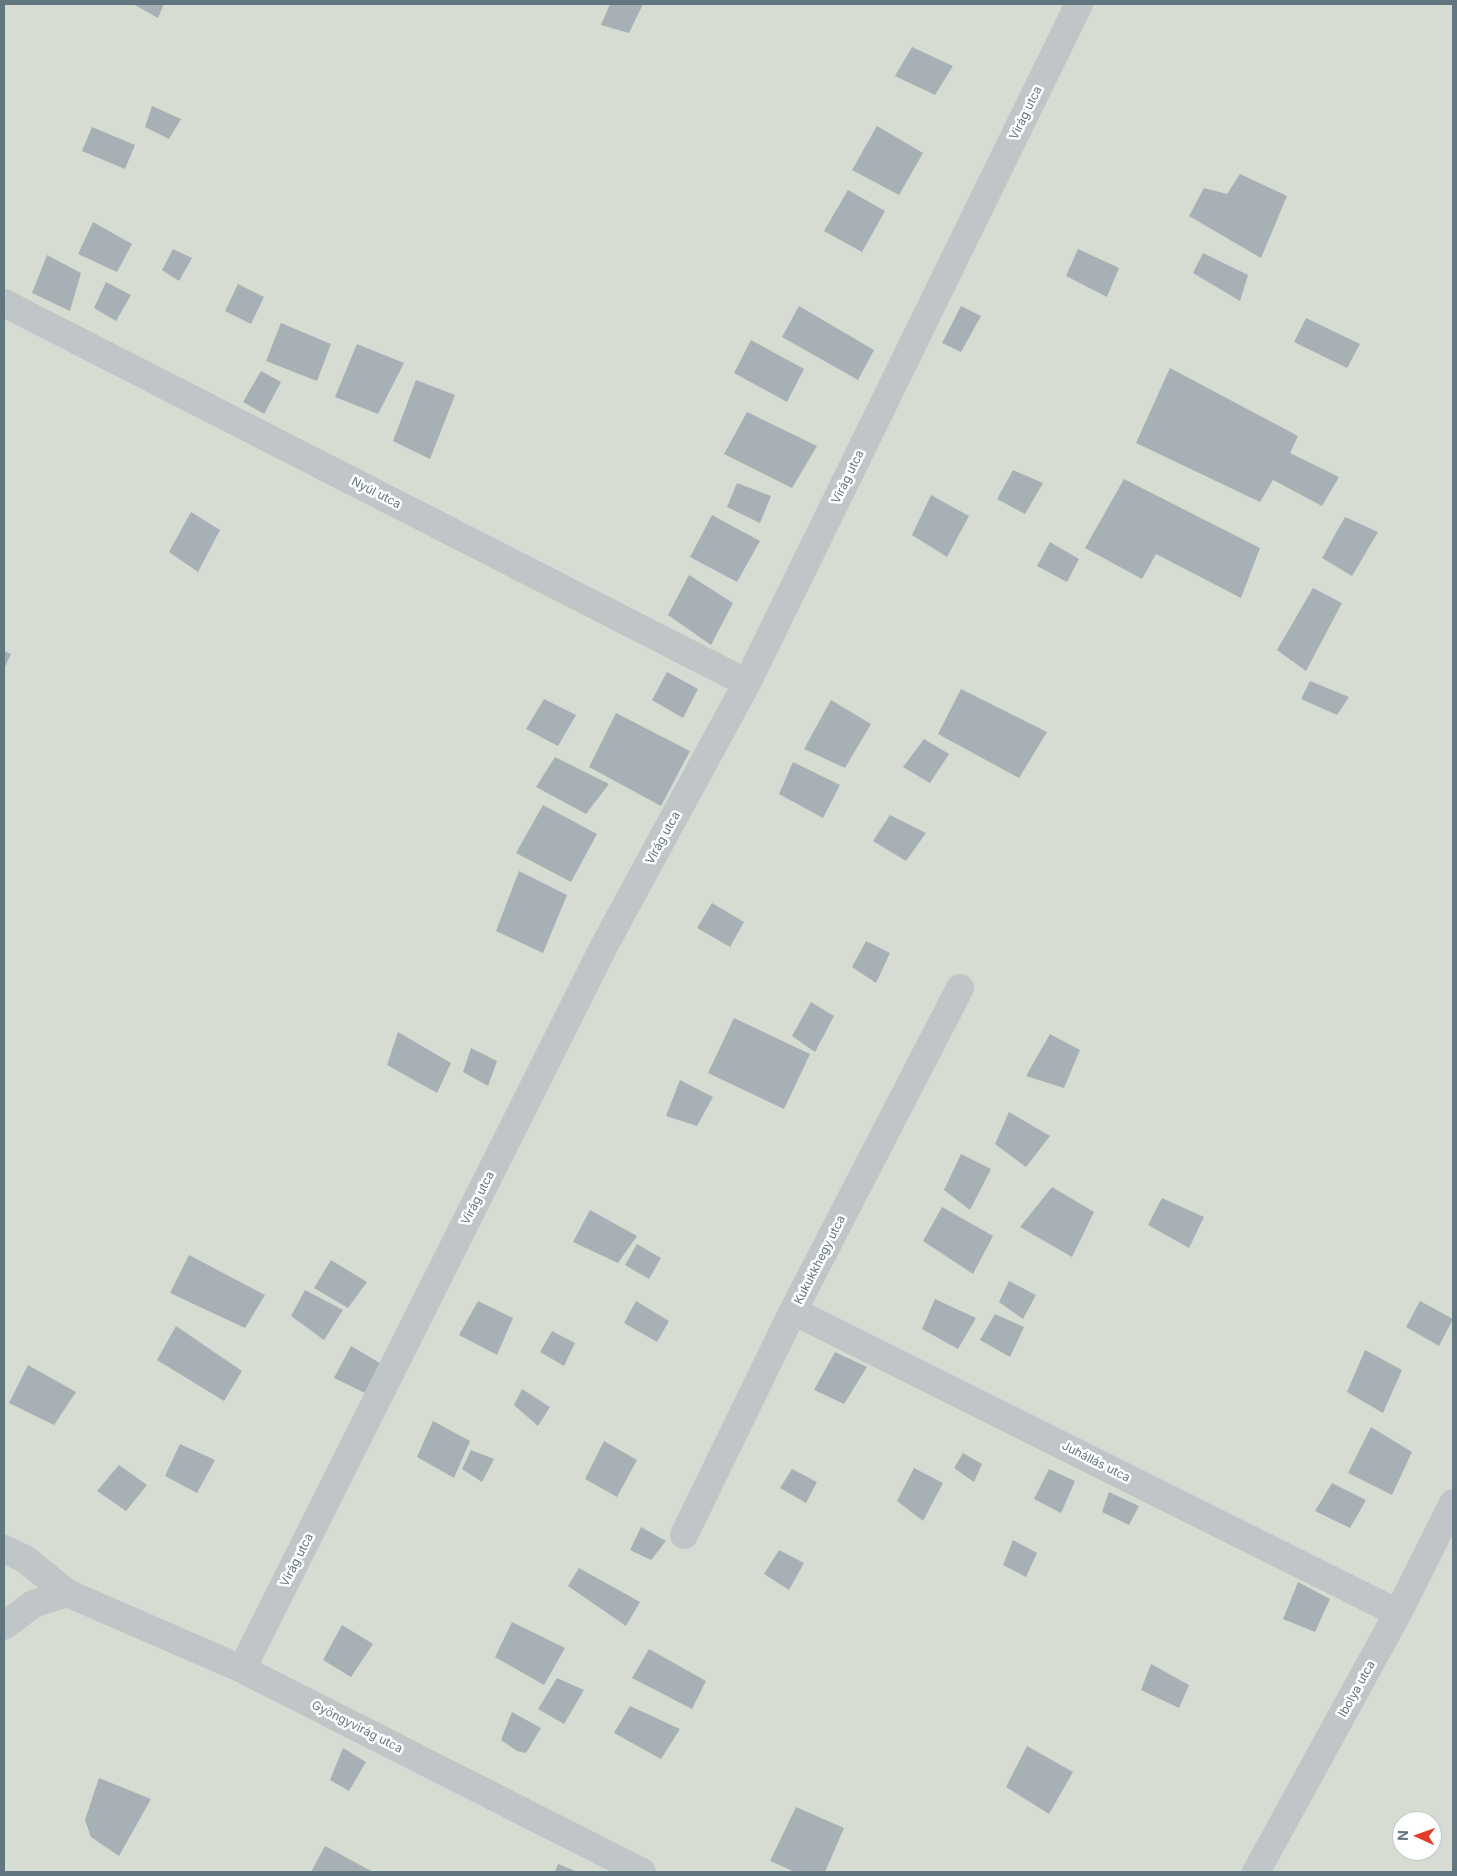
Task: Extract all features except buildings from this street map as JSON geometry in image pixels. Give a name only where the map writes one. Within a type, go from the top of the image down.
[{"type":"street","name":"Virág utca","points":[[242,1669],[604,946],[747,683],[1079,4]]},
{"type":"street","name":"Nyúl utca","points":[[4,303],[747,683]]},
{"type":"street","name":"Kukukkhegy utca","points":[[684,1535],[793,1311],[960,988]]},
{"type":"street","name":"Juhállás utca","points":[[793,1311],[1398,1613]]},
{"type":"street","name":"Ibolya utca","points":[[1256,1872],[1398,1613],[1453,1503]]},
{"type":"street","name":"Gyöngyvirág utca","points":[[14,1554],[67,1593],[242,1669],[642,1872]]},
{"type":"street","points":[[4,1626],[33,1604],[67,1593]]},
{"type":"shaded area","points":[[4,4],[1453,4],[1453,1872],[4,1872]]}]
